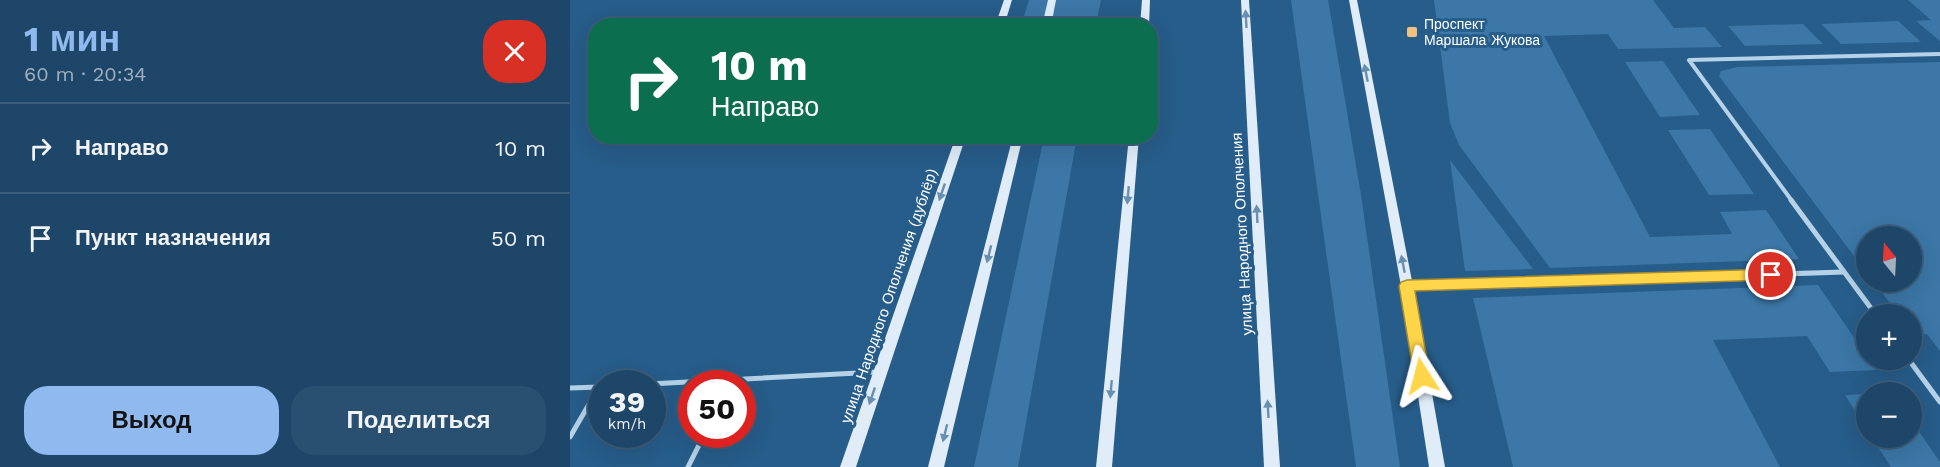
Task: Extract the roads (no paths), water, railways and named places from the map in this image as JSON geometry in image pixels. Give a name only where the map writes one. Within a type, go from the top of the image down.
[{"type":"main road","points":[[1002,18],[1008,0]]},
{"type":"main road","points":[[1048,18],[1052,0]]},
{"type":"main road","points":[[1145,18],[1146,0]]},
{"type":"main road","name":"улица Народного Ополчения","points":[[1245,0],[1272,467]]},
{"type":"main road","points":[[1353,0],[1407,286],[1437,467]]},
{"type":"main road","name":"улица Народного Ополчения (дублёр)","points":[[848,467],[958,144]]},
{"type":"main road","points":[[936,467],[1016,144]]},
{"type":"main road","points":[[1104,467],[1133,144]]},
{"type":"lane","points":[[1868,304],[1689,60],[1940,54]]},
{"type":"lane","points":[[1407,286],[1844,272]]},
{"type":"lane","points":[[1916,370],[1940,402]]},
{"type":"lane","points":[[756,380],[880,372]]},
{"type":"lane","points":[[570,388],[588,387]]},
{"type":"lane","points":[[570,437],[588,407]]},
{"type":"lane","points":[[688,467],[698,448]]},
{"type":"place","name":"Проспект Маршала Жукова","points":[[1412,32]]}]
